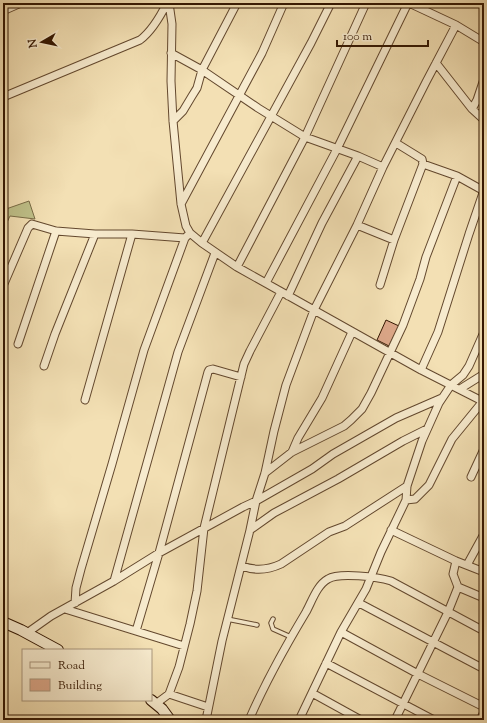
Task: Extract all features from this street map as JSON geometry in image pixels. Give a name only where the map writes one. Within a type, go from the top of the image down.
[{"type":"street","points":[[3,11],[21,3]]},
{"type":"street","points":[[75,603],[76,588],[81,568],[144,350],[187,236],[181,204],[173,121],[171,54],[172,24],[168,3]]},
{"type":"street","points":[[3,97],[140,40],[152,28],[168,3]]},
{"type":"street","points":[[173,121],[188,104],[196,88],[202,70],[237,3]]},
{"type":"street","points":[[181,204],[262,53],[284,3]]},
{"type":"street","points":[[202,243],[311,43],[331,3]]},
{"type":"street","points":[[237,267],[305,137],[366,3]]},
{"type":"street","points":[[266,283],[337,149],[408,3],[456,25],[484,42]]},
{"type":"street","points":[[206,720],[222,641],[242,566],[256,501],[265,473],[286,385],[314,310],[357,225],[383,167],[456,25]]},
{"type":"street","points":[[171,54],[202,70],[305,137],[358,156],[383,167]]},
{"type":"street","points":[[436,63],[472,109],[484,120]]},
{"type":"street","points":[[472,109],[477,100],[484,79]]},
{"type":"street","points":[[380,285],[394,240],[423,164],[422,159],[396,143]]},
{"type":"street","points":[[170,720],[167,714],[154,702],[169,694],[184,646],[196,600],[204,528],[241,377],[250,351],[285,294],[358,156]]},
{"type":"street","points":[[421,370],[438,332],[468,234],[484,191],[457,176],[423,164]]},
{"type":"street","points":[[265,473],[292,452],[336,430],[352,420],[362,409],[403,325],[420,279],[426,257],[457,176]]},
{"type":"street","points":[[3,286],[17,250],[30,225],[34,224],[56,231],[94,234],[187,236],[202,243],[237,267],[352,332],[391,352],[421,370],[483,401],[452,439],[429,485],[415,499],[406,500]]},
{"type":"street","points":[[357,225],[394,240]]},
{"type":"street","points":[[18,344],[56,231]]},
{"type":"street","points":[[44,366],[94,234]]},
{"type":"street","points":[[85,400],[132,234]]},
{"type":"street","points":[[114,581],[178,352],[215,253]]},
{"type":"street","points":[[292,452],[298,438],[322,398],[352,332]]},
{"type":"street","points":[[299,720],[341,632],[359,603],[406,500],[407,486],[427,429],[442,398],[451,385],[463,375],[469,366],[484,332]]},
{"type":"street","points":[[136,631],[159,553],[208,372],[209,370],[213,369],[241,377]]},
{"type":"street","points":[[460,390],[484,374]]},
{"type":"street","points":[[27,633],[51,616],[114,581],[159,553],[256,501],[396,418],[442,398]]},
{"type":"street","points":[[250,530],[274,513],[427,429]]},
{"type":"street","points":[[471,477],[484,450]]},
{"type":"street","points":[[242,566],[258,570],[273,568],[329,532],[345,526],[407,486]]},
{"type":"street","points":[[391,530],[456,561],[484,572]]},
{"type":"street","points":[[467,565],[484,534]]},
{"type":"street","points":[[456,561],[453,574],[458,586],[484,598]]},
{"type":"street","points":[[249,720],[291,637],[319,588],[328,578],[341,576],[379,578],[391,581],[484,631]]},
{"type":"street","points":[[395,720],[448,612],[458,586]]},
{"type":"street","points":[[359,603],[484,669]]},
{"type":"street","points":[[65,609],[184,646]]},
{"type":"street","points":[[3,622],[56,649]]},
{"type":"street","points":[[341,632],[418,674],[484,707]]},
{"type":"street","points":[[326,663],[434,720]]},
{"type":"street","points":[[312,693],[362,720]]},
{"type":"street","points":[[169,694],[208,707]]},
{"type":"street","points":[[480,720],[484,712]]},
{"type":"lane","points":[[228,619],[256,626]]},
{"type":"lane","points":[[273,619],[271,623],[272,628],[291,637]]},
{"type":"green space","points":[[3,200],[6,209],[29,201],[35,219],[10,216],[3,231]]},
{"type":"building","points":[[386,320],[399,326],[389,346],[377,340]]}]
